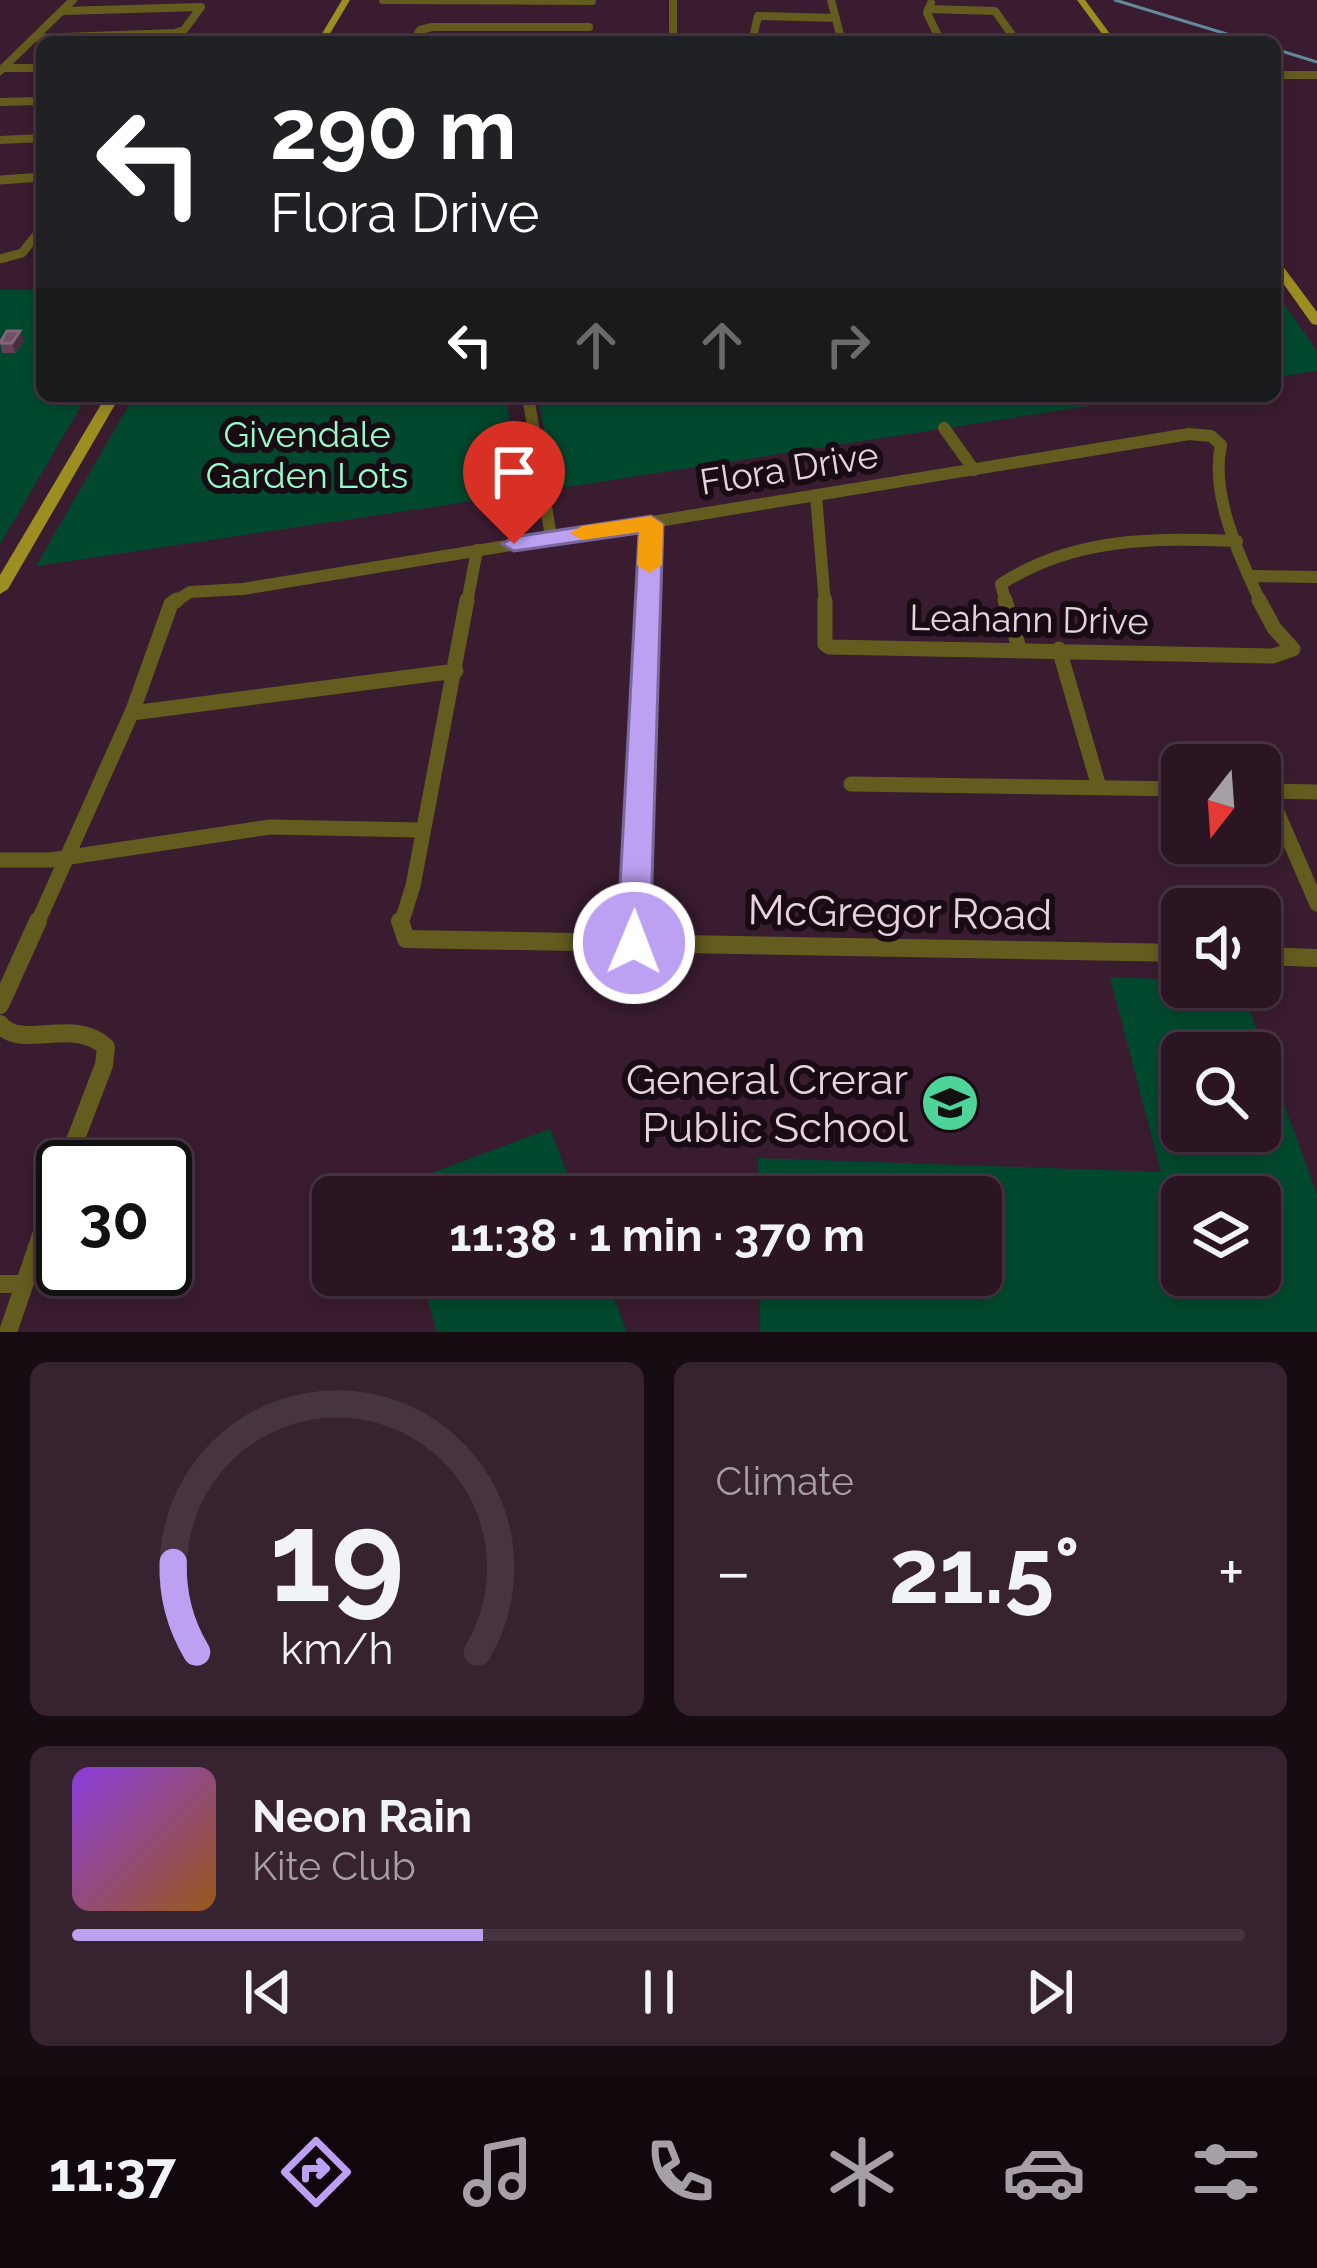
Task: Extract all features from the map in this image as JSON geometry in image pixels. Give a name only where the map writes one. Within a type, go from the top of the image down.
[{"type":"main road","points":[[325,36],[346,0]]},
{"type":"main road","points":[[1082,0],[1108,36]]},
{"type":"main road","points":[[1281,272],[1317,321]]},
{"type":"main road","points":[[0,589],[109,402]]},
{"type":"street","points":[[36,36],[74,0]]},
{"type":"street","points":[[383,0],[592,0],[588,36]]},
{"type":"street","points":[[673,0],[673,36]]},
{"type":"street","points":[[831,0],[840,36]]},
{"type":"street","points":[[939,36],[930,4],[995,11],[1013,36]]},
{"type":"street","points":[[63,10],[201,7],[184,30],[175,33],[90,36]]},
{"type":"street","points":[[753,36],[758,16],[836,18]]},
{"type":"street","points":[[416,36],[428,27],[589,27]]},
{"type":"street","points":[[1,70],[34,38]]},
{"type":"street","points":[[1,70],[36,68]]},
{"type":"street","points":[[1281,75],[1317,75]]},
{"type":"street","points":[[0,102],[36,100]]},
{"type":"street","points":[[0,140],[36,138]]},
{"type":"street","points":[[0,180],[36,177]]},
{"type":"street","points":[[0,259],[22,253],[36,236]]},
{"type":"street","points":[[529,402],[550,537]]},
{"type":"street","points":[[944,428],[974,470]]},
{"type":"street","name":"Flora Drive","points":[[0,1005],[132,713],[170,608],[179,597],[1204,434],[1221,445],[1215,454],[1219,487],[1253,576]]},
{"type":"street","name":"Leahann Drive","points":[[816,496],[825,644],[830,647],[1291,654],[1291,644],[1272,626],[1253,576]]},
{"type":"street","points":[[634,943],[651,524]]},
{"type":"street","points":[[1019,648],[1001,584],[1024,566],[1094,545],[1145,538],[1237,541]]},
{"type":"street","points":[[0,860],[67,858],[269,827],[420,830],[477,550]]},
{"type":"street","points":[[1253,576],[1317,577]]},
{"type":"street","points":[[1059,649],[1099,788]]},
{"type":"street","points":[[132,713],[456,671]]},
{"type":"street","points":[[850,784],[1161,789]]},
{"type":"street","points":[[1281,791],[1317,792]]},
{"type":"street","points":[[1281,827],[1317,904]]},
{"type":"street","name":"McGregor Road","points":[[420,830],[412,886],[399,918],[403,935],[422,943],[1161,953]]},
{"type":"street","points":[[1281,957],[1317,958]]},
{"type":"street","points":[[0,1024],[5,1032],[16,1035],[82,1032],[106,1047],[75,1140]]},
{"type":"street","points":[[8,1332],[36,1248]]},
{"type":"street","points":[[0,1284],[23,1284]]},
{"type":"green space","points":[[0,290],[36,290],[36,402],[83,402],[0,544]]},
{"type":"green space","points":[[1281,300],[1317,351],[1317,371],[1281,376]]},
{"type":"green space","name":"Givendale Garden Lots","points":[[131,402],[507,402],[520,494],[36,566]]},
{"type":"green space","points":[[539,402],[1114,402],[554,489]]},
{"type":"green space","points":[[1110,977],[1161,979],[1161,1008],[1249,1008],[1258,1032],[1161,1032],[1161,1152],[1281,1152],[1281,1096],[1317,1194],[1317,1332],[760,1332],[760,1296],[1002,1296],[1002,1176],[758,1176],[758,1158],[1161,1172]]},
{"type":"green space","points":[[550,1129],[568,1176],[423,1176]]},
{"type":"green space","points":[[427,1296],[613,1296],[627,1332],[437,1332]]},
{"type":"building","points":[[7,331],[20,331],[12,343],[0,343]]},
{"type":"waterway","points":[[1115,0],[1233,36]]},
{"type":"waterway","points":[[1281,51],[1317,62]]},
{"type":"slow traffic","points":[[582,533],[651,524],[649,565]]},
{"type":"place","name":"General Crerar Public School","points":[[950,1103]]},
{"type":"route","points":[[514,544],[651,524],[634,943]]}]
